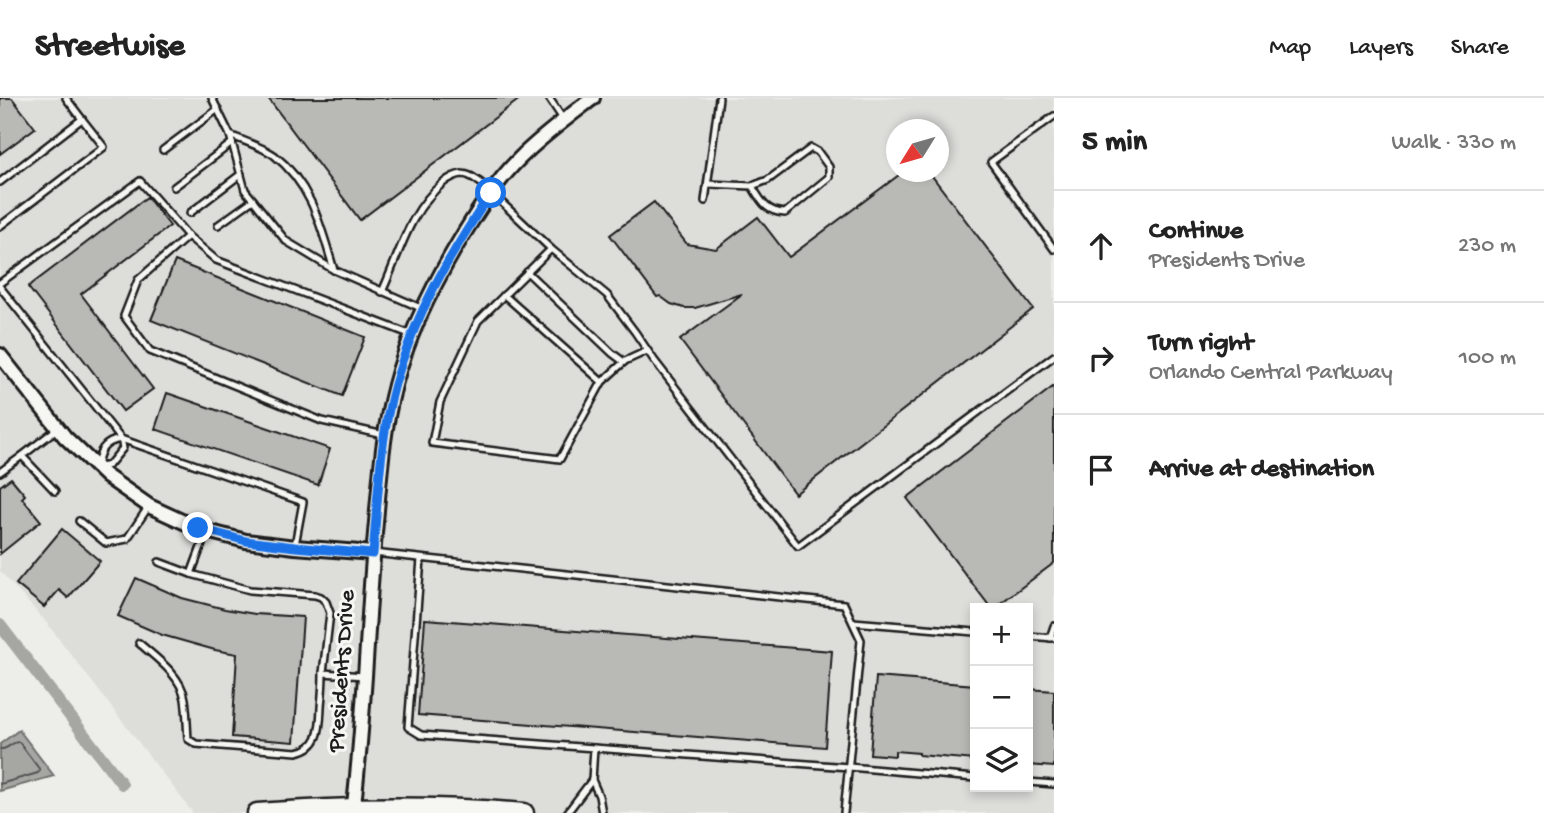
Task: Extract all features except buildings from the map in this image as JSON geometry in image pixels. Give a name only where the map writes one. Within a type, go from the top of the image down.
[{"type":"highway","points":[[257,813],[444,808],[524,813]]},
{"type":"street","name":"Presidents Drive","points":[[354,811],[384,435],[395,384],[423,309],[443,270],[491,193],[518,160],[593,98]]},
{"type":"street","points":[[0,355],[65,437],[106,476],[149,506],[198,528],[246,541],[373,554]]},
{"type":"lane","points":[[0,226],[104,147],[66,98]]},
{"type":"lane","points":[[212,98],[230,135],[245,190],[286,241],[334,270],[423,309]]},
{"type":"lane","points":[[549,98],[564,120]]},
{"type":"lane","points":[[705,201],[719,98]]},
{"type":"lane","points":[[163,150],[218,109]]},
{"type":"lane","points":[[1054,116],[991,162],[1054,249]]},
{"type":"lane","points":[[0,182],[82,119]]},
{"type":"lane","points":[[230,135],[273,155],[298,179],[315,208],[334,270]]},
{"type":"lane","points":[[174,187],[232,143]]},
{"type":"lane","points":[[708,184],[752,186],[768,180],[811,148],[818,152],[829,167],[829,177],[785,214],[764,206],[752,186]]},
{"type":"lane","points":[[190,212],[241,174]]},
{"type":"lane","points":[[382,292],[412,220],[432,192],[450,177],[461,174],[472,176],[607,296],[798,546],[1054,356]]},
{"type":"lane","points":[[295,547],[303,502],[121,439],[110,441],[99,453],[97,468],[109,465],[123,448],[121,439],[0,285],[140,181],[188,236],[216,260],[412,335]]},
{"type":"lane","points":[[218,225],[253,200]]},
{"type":"lane","points":[[188,236],[138,280],[124,316],[150,351],[322,421],[384,435]]},
{"type":"lane","points":[[551,249],[478,321],[440,402],[432,443],[560,459],[602,382],[624,362],[647,351]]},
{"type":"lane","points":[[527,272],[624,362]]},
{"type":"lane","points":[[504,295],[602,382]]},
{"type":"lane","points":[[0,472],[58,428]]},
{"type":"lane","points":[[22,456],[55,491]]},
{"type":"lane","points":[[79,521],[106,543],[127,539],[149,506]]},
{"type":"lane","points":[[191,574],[207,531]]},
{"type":"lane","points":[[373,554],[844,604],[861,640],[844,813]]},
{"type":"lane","points":[[421,559],[408,727],[421,735],[970,778]]},
{"type":"lane","points":[[139,643],[168,669],[181,688],[185,698],[188,739],[196,744],[297,752],[313,744],[320,733],[330,613],[326,602],[315,595],[250,590],[159,562]]},
{"type":"lane","points":[[852,622],[970,632]]},
{"type":"lane","points":[[1033,636],[1052,638],[1054,626]]},
{"type":"lane","points":[[323,673],[364,676]]},
{"type":"lane","points":[[594,748],[592,780],[602,813]]},
{"type":"lane","points":[[567,813],[592,780]]},
{"type":"lane","points":[[1033,782],[1054,784]]},
{"type":"shaded area","points":[[0,98],[1054,98],[1054,813],[193,813],[46,622],[0,571]]},
{"type":"water","points":[[19,730],[54,776],[0,791],[0,744]]},
{"type":"waterway","points":[[0,625],[122,784]]},
{"type":"route","points":[[198,528],[246,541],[373,554],[384,435],[395,384],[412,335],[436,281],[491,193]]}]
